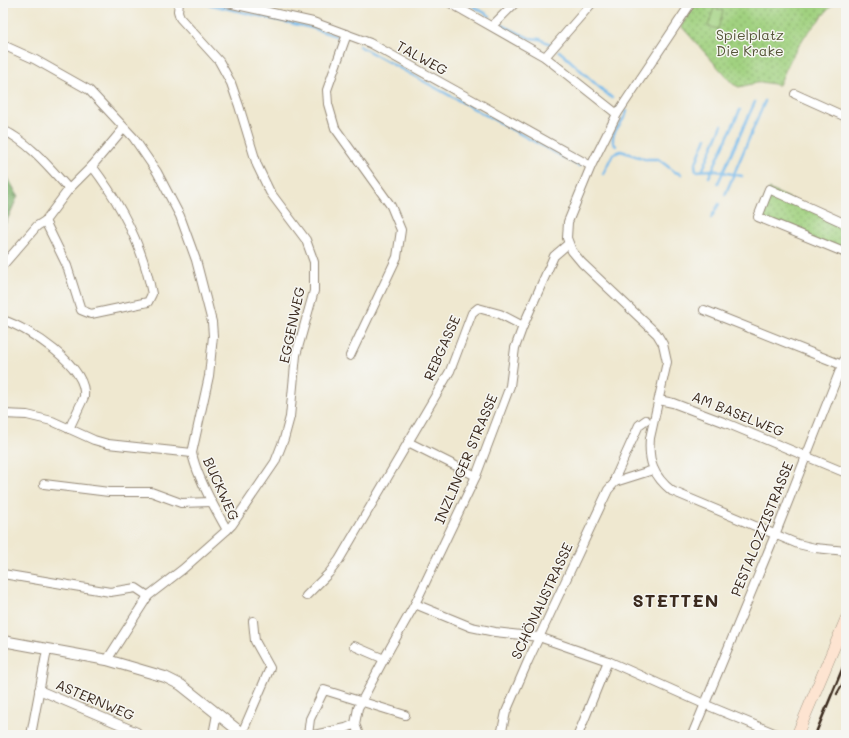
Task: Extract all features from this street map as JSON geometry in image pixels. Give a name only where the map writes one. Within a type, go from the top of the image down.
[{"type":"main road","points":[[797,735],[846,620]]},
{"type":"street","name":"EGGENWEG","points":[[179,3],[178,11],[180,18],[220,61],[239,106],[257,165],[270,192],[306,240],[314,262],[314,291],[296,356],[290,417],[284,440],[275,462],[232,525],[227,530]]},
{"type":"street","name":"TALWEG","points":[[228,3],[313,22],[370,43],[591,166]]},
{"type":"street","points":[[450,3],[545,57],[617,114]]},
{"type":"street","points":[[492,26],[515,3]]},
{"type":"street","points":[[545,57],[592,3]]},
{"type":"street","points":[[691,3],[617,114],[591,166],[568,222],[566,233],[568,244],[582,263],[657,334],[663,344],[667,362],[650,438],[650,460],[653,470],[662,484],[672,491],[775,535],[815,548],[846,551]]},
{"type":"street","points":[[347,34],[327,90],[330,110],[335,128],[391,206],[401,230],[398,257],[350,356]]},
{"type":"street","points":[[3,45],[34,59],[90,90],[133,137],[157,172],[180,216],[196,260],[212,322],[212,358],[192,452]]},
{"type":"street","points":[[795,94],[846,117]]},
{"type":"street","points":[[3,265],[37,226],[45,221],[69,189],[92,166],[124,128]]},
{"type":"street","points":[[3,130],[10,133],[37,155],[69,189]]},
{"type":"street","points":[[45,221],[67,266],[81,310],[91,314],[148,302],[152,294],[141,252],[128,223],[111,192],[92,166]]},
{"type":"street","points":[[846,224],[769,190],[758,217],[846,253]]},
{"type":"street","name":"INZLINGER STRASSE","points":[[355,724],[362,701],[415,604],[476,476],[510,386],[515,348],[523,326],[554,256],[568,244]]},
{"type":"street","name":"REBGASSE","points":[[306,596],[329,573],[339,560],[450,371],[472,313],[478,308],[500,314],[523,326]]},
{"type":"street","points":[[704,310],[842,366]]},
{"type":"street","points":[[3,320],[38,337],[57,352],[78,376],[84,392],[84,397],[69,429]]},
{"type":"street","name":"PESTALOZZISTRASSE","points":[[692,735],[775,535],[846,355]]},
{"type":"street","name":"AM BASELWEG","points":[[659,400],[673,403],[699,413],[846,473]]},
{"type":"street","name":"BUCKWEG","points":[[3,414],[40,418],[94,440],[108,444],[192,452],[194,461],[211,502],[227,530],[183,569],[148,596],[107,660]]},
{"type":"street","name":"SCHÖNAUSTRASSE","points":[[501,735],[506,712],[539,637],[601,503],[608,490],[616,482],[615,478],[639,425],[646,420]]},
{"type":"street","points":[[408,442],[476,476]]},
{"type":"street","points":[[616,482],[653,470]]},
{"type":"street","points":[[44,484],[109,492],[151,492],[181,503],[211,502]]},
{"type":"street","points":[[3,574],[110,592],[136,588],[148,596]]},
{"type":"street","points":[[415,604],[471,627],[539,637],[608,662],[779,735]]},
{"type":"street","points":[[3,641],[107,660],[165,677],[181,685],[243,734],[270,668],[256,642],[253,621]]},
{"type":"street","points":[[354,646],[384,659]]},
{"type":"street","points":[[30,735],[47,650]]},
{"type":"street","points":[[578,735],[608,662]]},
{"type":"street","name":"ASTERNWEG","points":[[40,690],[137,732],[138,735]]},
{"type":"street","points":[[308,735],[310,719],[324,690],[405,715]]},
{"type":"street","points":[[213,735],[217,714]]},
{"type":"street","points":[[314,735],[346,728],[355,724],[359,735]]},
{"type":"green space","name":"Spielplatz Die Krake","points":[[696,3],[834,3],[804,37],[789,62],[779,85],[761,82],[739,87],[733,84],[681,26]]},
{"type":"green space","points":[[714,8],[723,11],[718,29],[708,26]]},
{"type":"green space","points":[[3,169],[18,196],[3,229]]},
{"type":"green space","points":[[769,189],[846,224],[846,253],[758,217]]},
{"type":"waterway","points":[[203,3],[312,28],[336,36]]},
{"type":"waterway","points":[[468,3],[490,16]]},
{"type":"waterway","points":[[502,25],[529,38],[540,39],[550,44]]},
{"type":"waterway","points":[[359,46],[579,166]]},
{"type":"waterway","points":[[559,51],[612,98]]},
{"type":"waterway","points":[[725,195],[765,101]]},
{"type":"waterway","points":[[718,183],[755,102]]},
{"type":"waterway","points":[[709,177],[740,110]]},
{"type":"waterway","points":[[616,146],[613,142],[614,133],[627,111]]},
{"type":"waterway","points":[[703,169],[722,125]]},
{"type":"waterway","points":[[706,138],[695,165],[696,171],[712,170],[742,176]]},
{"type":"waterway","points":[[603,174],[613,154],[621,151],[645,159],[658,159],[675,172],[681,174]]},
{"type":"waterway","points":[[711,218],[719,204]]},
{"type":"railway","points":[[815,735],[846,660]]},
{"type":"railway","points":[[837,694],[846,678]]},
{"type":"district","name":"STETTEN","points":[[676,601]]}]
